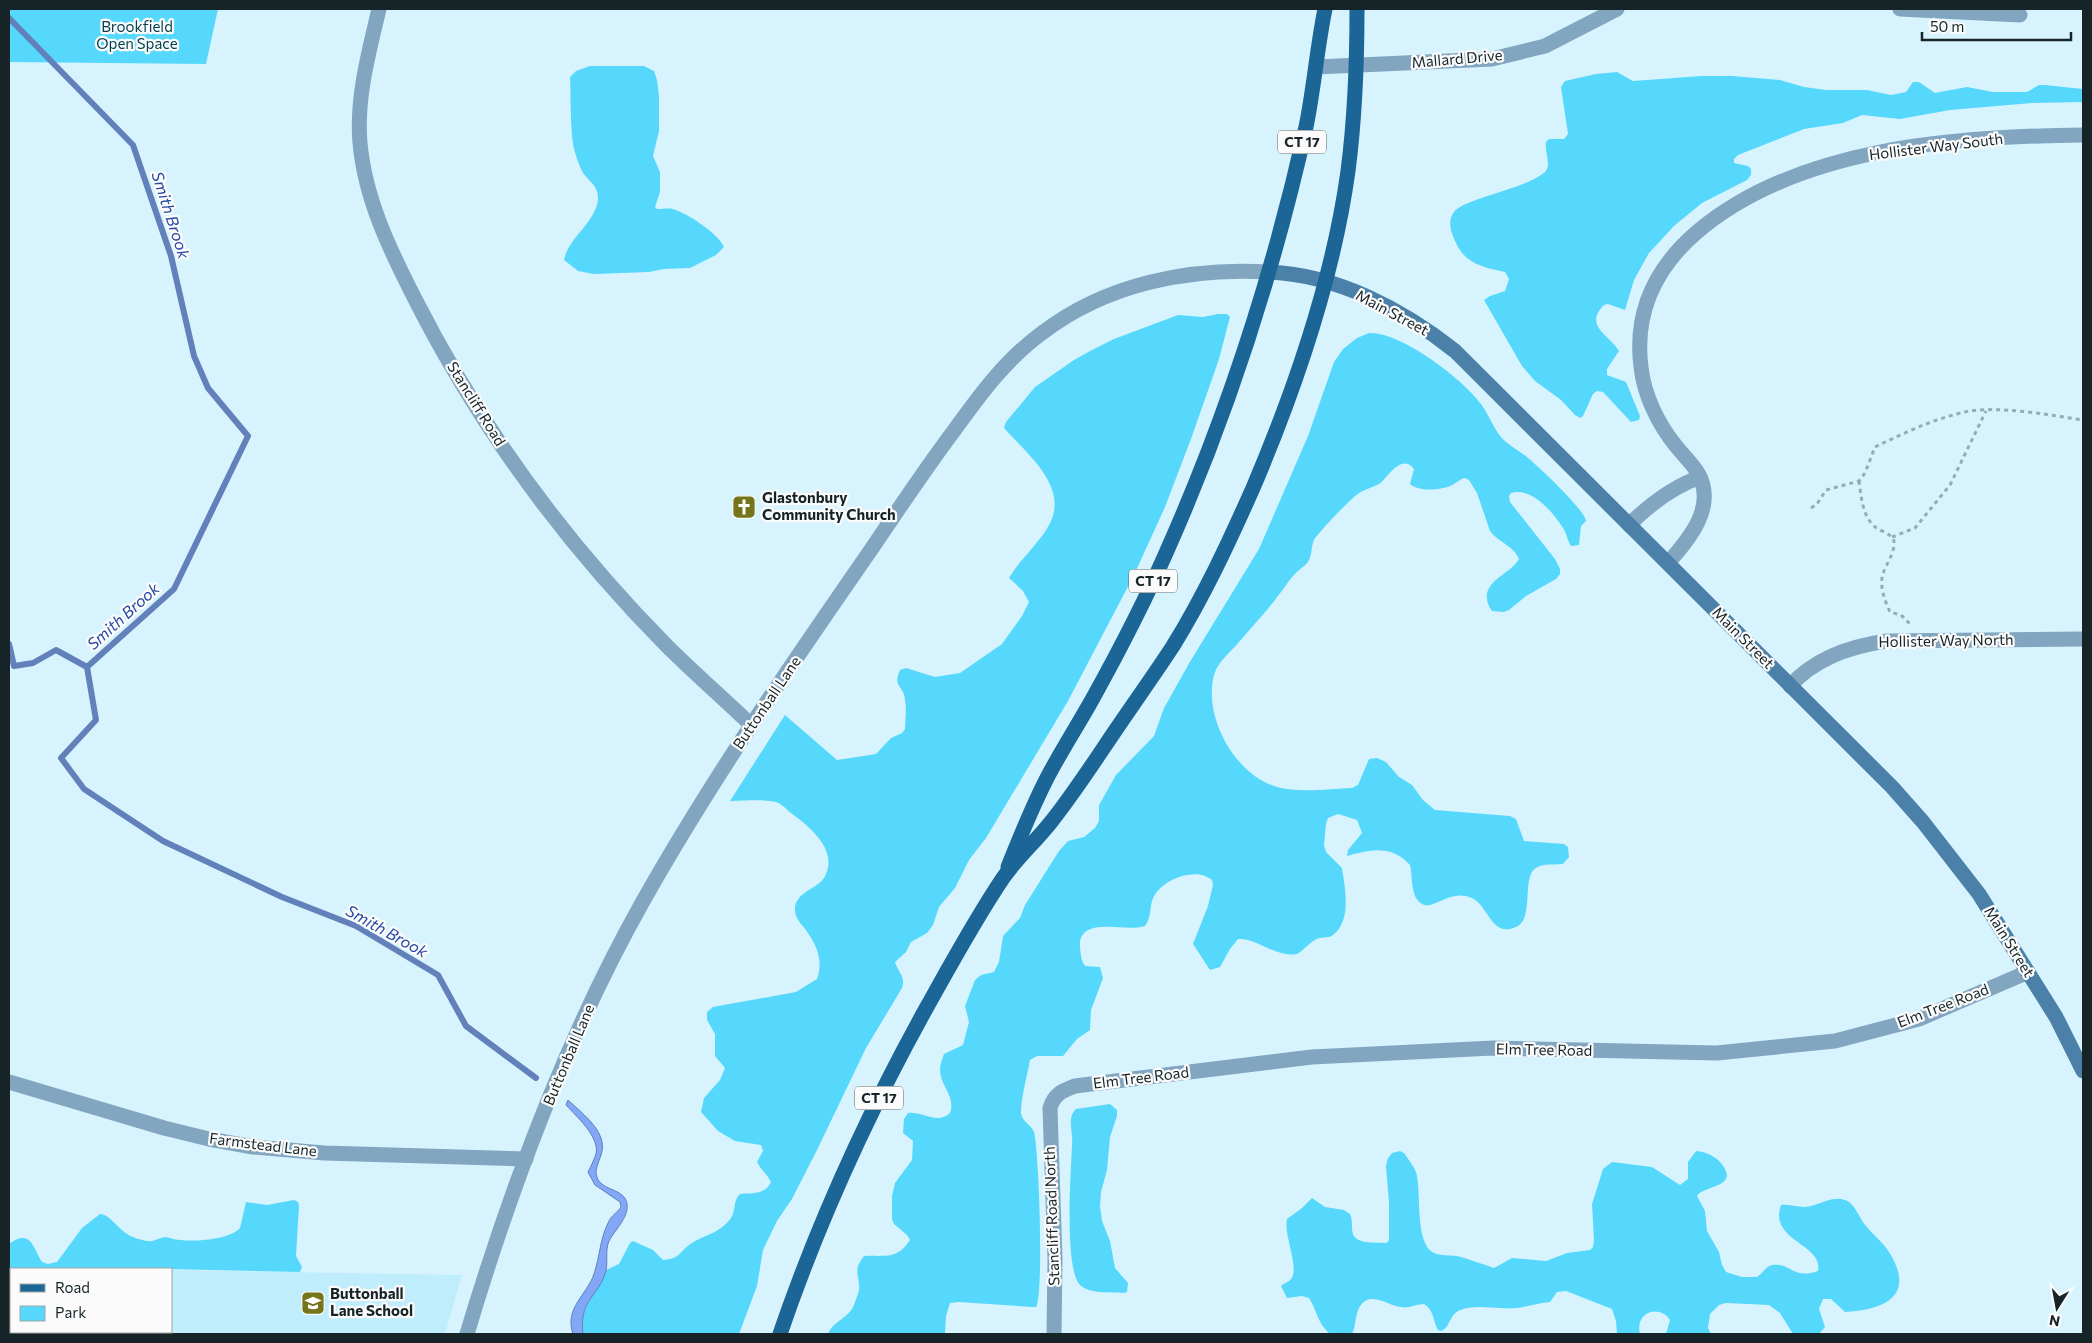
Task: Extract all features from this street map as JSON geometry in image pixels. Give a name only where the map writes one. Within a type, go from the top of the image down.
[{"type":"main road","name":"CT 17","points":[[780,1334],[816,1235],[864,1127],[933,996],[1005,875],[1021,834],[1048,778],[1118,652],[1165,556],[1218,428],[1269,272],[1304,134],[1325,9]]},
{"type":"main road","name":"CT 17","points":[[1005,875],[1052,822],[1172,646],[1205,589],[1226,547],[1266,457],[1287,401],[1325,283],[1340,217],[1353,132],[1356,9]]},
{"type":"main road","name":"Main Street","points":[[1269,272],[1303,277],[1358,293],[1392,309],[1432,333],[1455,351],[1892,787],[1923,822],[1979,894],[2056,1017],[2083,1071]]},
{"type":"street","name":"Stancliff Road","points":[[379,9],[361,98],[359,120],[363,164],[367,185],[382,228],[433,334],[490,428],[564,529],[651,629],[751,724]]},
{"type":"street","name":"Mallard Drive","points":[[1316,67],[1492,59],[1544,46],[1617,9]]},
{"type":"street","points":[[1900,9],[2020,15]]},
{"type":"street","name":"Hollister Way South","points":[[1668,563],[1690,537],[1701,517],[1705,495],[1700,477],[1692,464],[1667,434],[1652,406],[1643,379],[1639,350],[1643,312],[1649,295],[1671,256],[1688,239],[1723,211],[1759,191],[1832,164],[1909,147],[2004,137],[2083,135]]},
{"type":"street","name":"Buttonball Lane","points":[[466,1334],[497,1237],[556,1082],[589,1007],[641,906],[698,808],[751,724],[937,454],[988,384],[1013,357],[1043,332],[1071,314],[1106,296],[1135,286],[1190,274],[1218,271],[1269,272]]},
{"type":"street","points":[[1630,525],[1653,504],[1678,487],[1700,477]]},
{"type":"street","name":"Hollister Way North","points":[[1790,686],[1810,668],[1848,649],[1887,641],[2083,639]]},
{"type":"street","name":"Elm Tree Road","points":[[1053,1098],[1062,1091],[1075,1086],[1312,1057],[1493,1048],[1717,1053],[1835,1041],[1919,1019],[2028,972]]},
{"type":"street","name":"Farmstead Lane","points":[[9,1082],[164,1128],[209,1139],[253,1146],[315,1152],[526,1159]]},
{"type":"street","name":"Stancliff Road North","points":[[1053,1098],[1050,1108],[1049,1125],[1055,1259],[1054,1334]]},
{"type":"path","points":[[1811,508],[1817,504],[1826,490],[1858,481],[1866,473],[1875,447],[1938,420],[1966,412],[1986,411],[2042,414],[2083,420]]},
{"type":"path","points":[[1892,537],[1915,528],[1950,485],[1986,411]]},
{"type":"path","points":[[1858,481],[1869,520],[1873,526],[1892,537],[1894,542],[1892,555],[1882,580],[1886,603],[1890,612],[1902,615],[1914,628],[1917,641]]},
{"type":"shaded area","points":[[568,1100],[593,1124],[601,1139],[601,1155],[596,1172],[599,1182],[622,1195],[627,1204],[624,1219],[609,1241],[607,1267],[603,1280],[586,1306],[583,1334],[573,1334],[571,1325],[574,1309],[591,1282],[606,1227],[610,1219],[621,1207],[620,1202],[595,1185],[588,1172],[596,1154],[596,1147],[586,1127],[566,1105]]},
{"type":"shaded area","name":"Buttonball Lane School","points":[[9,1267],[70,1268],[10,1268],[10,1333],[172,1333],[172,1270],[462,1275],[445,1334],[9,1334]]},
{"type":"green space","name":"Brookfield Open Space","points":[[9,9],[218,9],[206,64],[9,62]]},
{"type":"green space","points":[[590,66],[644,66],[654,71],[659,96],[659,131],[653,156],[660,172],[660,192],[655,207],[657,209],[679,211],[709,230],[724,247],[716,255],[690,268],[594,274],[578,271],[564,260],[566,252],[592,216],[598,200],[597,190],[581,169],[574,149],[571,123],[570,77],[576,71]]},
{"type":"green space","points":[[1617,72],[1633,81],[1701,76],[1732,76],[1780,80],[1804,87],[1826,90],[1867,90],[1891,95],[1906,92],[1913,82],[1919,82],[1935,93],[1967,87],[1993,92],[2027,92],[2039,85],[2045,85],[2083,89],[2083,102],[2032,103],[1950,110],[1900,119],[1862,115],[1843,123],[1804,129],[1738,155],[1734,159],[1734,163],[1748,166],[1751,169],[1751,175],[1747,180],[1702,203],[1674,226],[1649,253],[1634,280],[1625,310],[1608,304],[1604,305],[1598,312],[1597,325],[1619,351],[1607,369],[1607,375],[1626,382],[1640,416],[1639,420],[1631,422],[1603,392],[1597,391],[1593,394],[1583,416],[1580,418],[1561,400],[1535,381],[1522,366],[1484,300],[1505,291],[1509,279],[1505,272],[1482,266],[1469,260],[1459,249],[1450,223],[1452,215],[1460,207],[1524,183],[1545,172],[1548,166],[1546,142],[1549,139],[1564,139],[1568,134],[1561,87],[1565,81],[1596,74]]},
{"type":"green space","points":[[1227,314],[1230,317],[1219,359],[1165,507],[1134,575],[1068,701],[986,838],[969,860],[955,888],[939,907],[933,925],[927,933],[911,942],[906,952],[895,962],[903,981],[902,988],[866,1048],[817,1150],[763,1250],[757,1286],[739,1334],[583,1334],[582,1324],[589,1300],[606,1270],[619,1264],[630,1243],[633,1241],[653,1250],[663,1260],[673,1258],[692,1243],[722,1227],[733,1215],[736,1199],[740,1194],[762,1191],[771,1182],[757,1162],[763,1151],[761,1145],[735,1141],[718,1131],[701,1112],[704,1098],[720,1080],[725,1068],[715,1056],[715,1034],[707,1020],[707,1012],[713,1007],[796,992],[817,979],[820,967],[817,950],[798,920],[795,911],[798,900],[802,895],[824,878],[828,868],[828,858],[826,849],[814,833],[780,804],[767,801],[730,801],[785,715],[837,760],[876,754],[891,738],[902,733],[905,729],[906,703],[897,680],[900,670],[906,668],[935,677],[960,673],[1002,644],[1022,616],[1029,602],[1023,591],[1009,578],[1045,532],[1054,511],[1054,497],[1050,484],[1034,460],[1004,428],[1006,422],[1035,387],[1090,351],[1114,339],[1178,315],[1203,317]]},
{"type":"green space","points":[[1369,333],[1382,334],[1397,340],[1430,358],[1472,394],[1481,404],[1502,438],[1542,470],[1584,516],[1586,521],[1581,526],[1579,545],[1571,546],[1559,522],[1541,502],[1527,494],[1511,493],[1509,496],[1510,502],[1555,559],[1560,569],[1560,574],[1556,579],[1526,596],[1509,610],[1504,612],[1492,611],[1487,601],[1487,593],[1490,586],[1515,565],[1519,559],[1517,555],[1490,531],[1477,493],[1469,480],[1465,478],[1452,485],[1430,490],[1414,487],[1410,484],[1414,469],[1404,463],[1399,465],[1379,484],[1354,497],[1328,523],[1314,540],[1308,562],[1292,577],[1269,608],[1218,665],[1214,675],[1212,691],[1213,709],[1218,726],[1236,757],[1248,770],[1262,780],[1277,787],[1304,790],[1352,788],[1358,785],[1369,759],[1377,758],[1386,762],[1399,777],[1412,785],[1423,800],[1435,810],[1510,816],[1516,819],[1524,841],[1564,844],[1568,847],[1569,857],[1563,864],[1539,866],[1536,868],[1529,880],[1527,907],[1522,923],[1508,929],[1501,928],[1491,920],[1483,907],[1472,898],[1456,896],[1431,905],[1422,904],[1415,897],[1410,865],[1396,854],[1373,850],[1347,856],[1348,850],[1362,833],[1357,820],[1338,814],[1328,818],[1324,845],[1326,852],[1342,868],[1346,903],[1343,921],[1333,935],[1315,940],[1297,954],[1281,953],[1253,941],[1238,939],[1220,967],[1210,970],[1193,944],[1208,906],[1213,885],[1212,880],[1198,874],[1190,874],[1174,879],[1161,888],[1152,901],[1149,918],[1145,926],[1137,928],[1105,927],[1086,931],[1081,938],[1081,957],[1085,966],[1100,967],[1103,978],[1091,1010],[1090,1030],[1077,1039],[1063,1056],[1037,1056],[1030,1060],[1022,1100],[1021,1113],[1034,1132],[1038,1165],[1040,1278],[1036,1307],[950,1303],[946,1316],[945,1334],[828,1334],[833,1326],[849,1313],[854,1305],[859,1290],[857,1269],[864,1256],[895,1254],[910,1240],[894,1224],[892,1219],[892,1196],[895,1183],[912,1160],[913,1141],[903,1133],[904,1119],[908,1113],[940,1118],[950,1113],[951,1101],[942,1081],[940,1066],[944,1054],[963,1045],[969,1022],[965,1006],[975,980],[981,975],[994,972],[999,962],[1003,936],[1020,918],[1025,905],[1059,851],[1068,841],[1084,837],[1095,828],[1099,821],[1099,805],[1116,775],[1154,736],[1164,708],[1259,549],[1308,436],[1334,362],[1343,349],[1357,338]]},
{"type":"green space","points":[[1110,1104],[1117,1110],[1117,1116],[1110,1137],[1107,1170],[1101,1192],[1100,1206],[1102,1221],[1110,1241],[1115,1268],[1128,1283],[1127,1292],[1124,1293],[1089,1290],[1080,1285],[1075,1275],[1070,1240],[1071,1122],[1073,1112],[1076,1109]]},
{"type":"green space","points":[[1400,1151],[1404,1153],[1416,1172],[1421,1228],[1428,1248],[1437,1254],[1457,1256],[1494,1268],[1512,1258],[1546,1261],[1567,1253],[1590,1250],[1593,1247],[1594,1240],[1592,1204],[1603,1169],[1612,1162],[1652,1167],[1680,1185],[1688,1179],[1688,1162],[1696,1151],[1707,1153],[1716,1158],[1726,1171],[1727,1177],[1724,1182],[1701,1192],[1697,1196],[1705,1211],[1707,1231],[1719,1252],[1726,1272],[1742,1277],[1757,1277],[1772,1265],[1784,1266],[1803,1273],[1818,1271],[1818,1262],[1813,1254],[1782,1227],[1779,1217],[1781,1205],[1807,1207],[1832,1199],[1841,1199],[1852,1204],[1866,1226],[1889,1252],[1897,1267],[1898,1289],[1884,1303],[1860,1311],[1845,1312],[1831,1299],[1823,1299],[1819,1309],[1825,1327],[1819,1334],[1793,1334],[1780,1313],[1769,1305],[1726,1303],[1719,1305],[1710,1314],[1708,1328],[1711,1334],[1666,1334],[1670,1320],[1659,1312],[1650,1312],[1640,1322],[1640,1334],[1617,1334],[1616,1321],[1612,1309],[1566,1291],[1557,1292],[1550,1302],[1524,1307],[1472,1307],[1458,1311],[1441,1331],[1438,1330],[1432,1312],[1424,1304],[1404,1307],[1373,1299],[1363,1302],[1359,1308],[1352,1334],[1330,1334],[1320,1321],[1309,1298],[1302,1296],[1287,1298],[1281,1286],[1290,1280],[1294,1267],[1287,1233],[1287,1219],[1312,1198],[1325,1207],[1344,1210],[1350,1214],[1355,1238],[1368,1242],[1387,1243],[1389,1240],[1389,1203],[1386,1166],[1388,1158],[1392,1153]]},
{"type":"green space","points":[[294,1200],[298,1202],[296,1256],[302,1267],[300,1272],[172,1268],[10,1268],[9,1283],[9,1244],[22,1238],[27,1239],[42,1262],[48,1264],[57,1262],[82,1228],[100,1214],[108,1217],[128,1235],[135,1238],[152,1241],[166,1237],[187,1241],[229,1235],[240,1228],[246,1202],[267,1205]]},
{"type":"waterway","name":"Smith Brook","points":[[9,18],[133,145],[171,256],[194,356],[208,388],[248,436],[174,589],[87,667],[96,720],[61,758],[84,789],[163,841],[282,897],[356,926],[438,975],[466,1026],[536,1078]]},
{"type":"waterway","points":[[9,644],[14,666],[33,663],[56,650],[87,667]]},
{"type":"place","name":"Glastonbury Community Church","points":[[744,507]]},
{"type":"place","name":"Buttonball Lane School","points":[[313,1303]]}]
